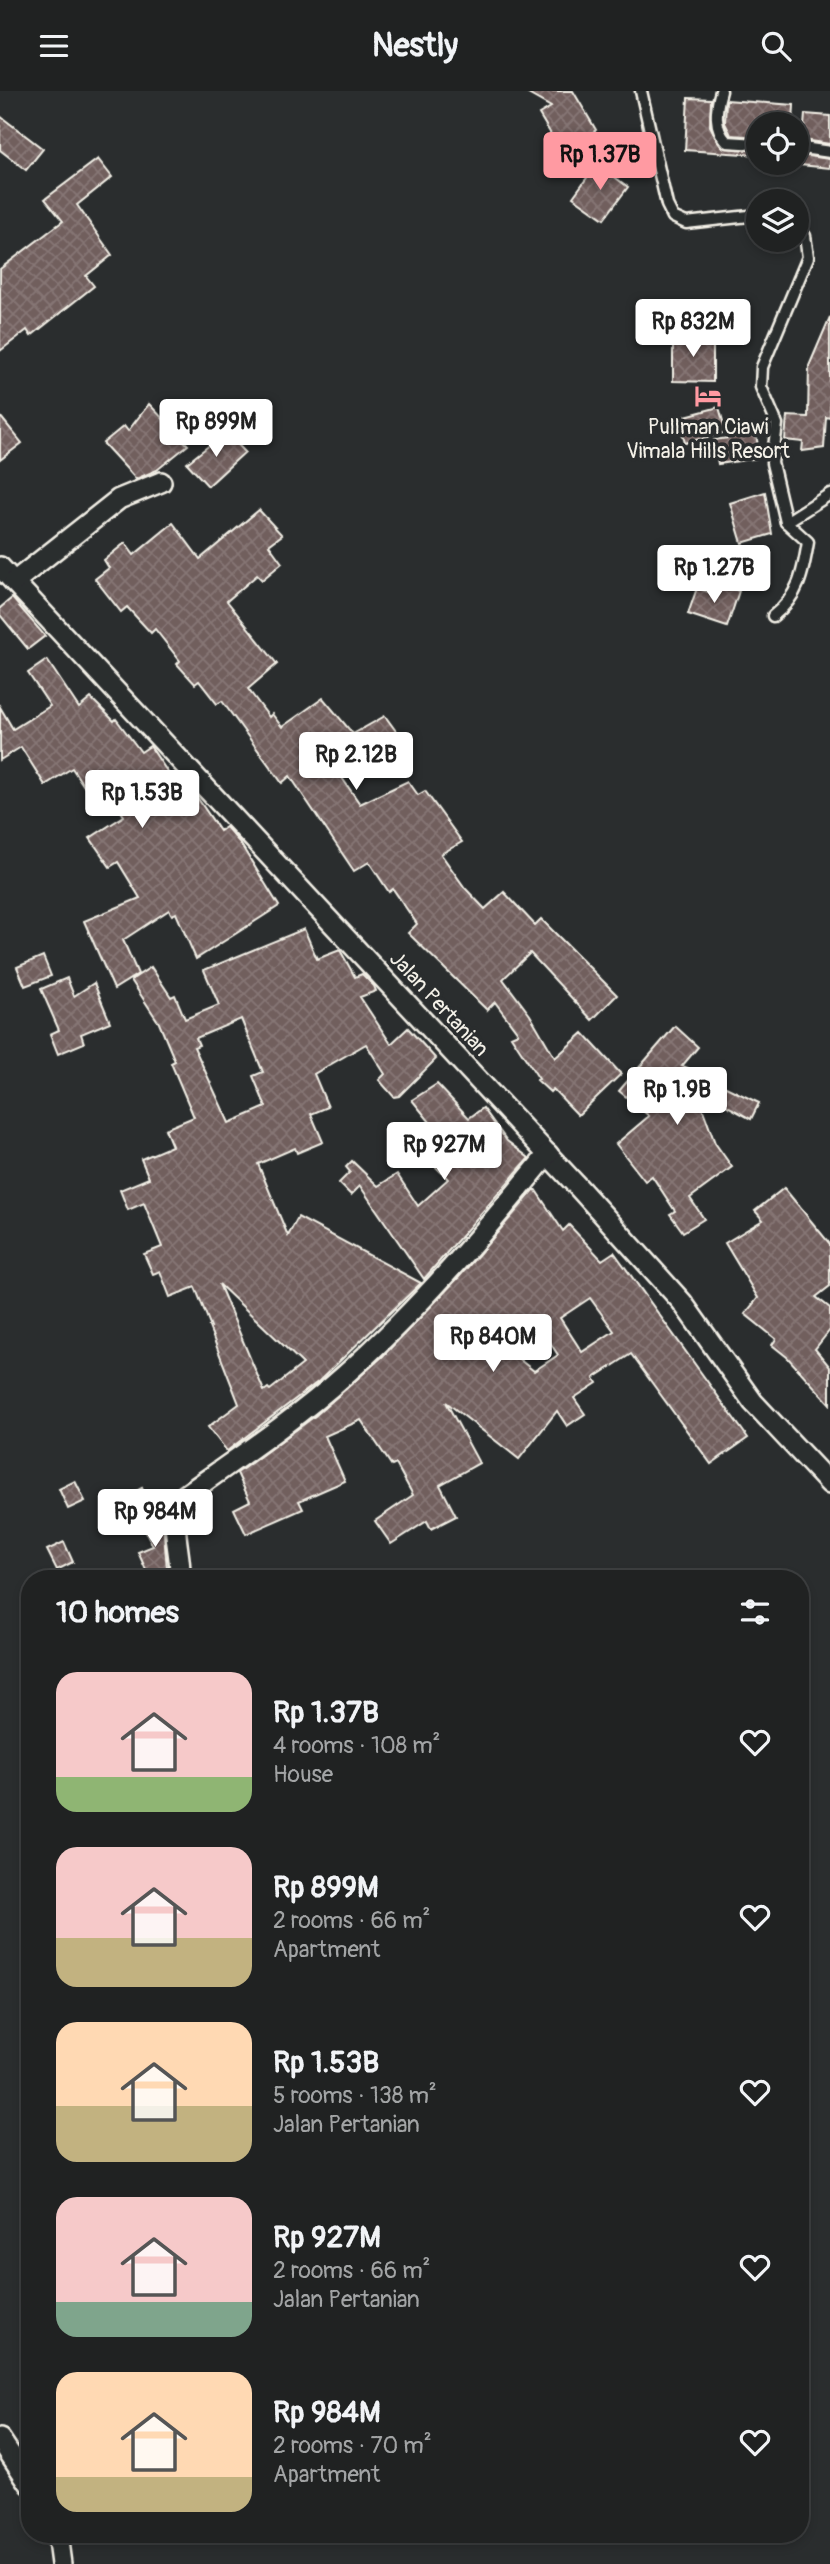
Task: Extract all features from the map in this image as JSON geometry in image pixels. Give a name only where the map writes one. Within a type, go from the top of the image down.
[{"type":"street","points":[[14,582],[119,499],[161,482]]},
{"type":"street","name":"Jalan Pertanian","points":[[0,567],[548,1154],[682,1303],[753,1402],[830,1484]]},
{"type":"street","points":[[180,1570],[175,1525],[178,1503],[184,1496],[257,1444],[346,1374],[476,1242],[548,1154]]},
{"type":"street","points":[[0,2439],[21,2470]]},
{"type":"street","points":[[58,2543],[61,2564]]},
{"type":"lane","points":[[641,91],[667,205],[673,217],[686,223],[746,216]]},
{"type":"lane","points":[[722,91],[717,124],[720,135],[727,142],[746,143]]},
{"type":"lane","points":[[809,149],[830,152]]},
{"type":"lane","points":[[773,616],[794,595],[801,580],[808,542],[786,522],[772,463],[777,424],[761,387],[762,367],[808,257],[807,252]]},
{"type":"lane","points":[[786,522],[830,494]]},
{"type":"building","points":[[523,91],[573,91],[596,130],[561,151],[539,114],[551,107]]},
{"type":"building","points":[[688,98],[711,99],[710,126],[722,147],[746,150],[746,154],[685,150]]},
{"type":"building","points":[[726,100],[794,105],[794,112],[746,112],[746,136],[731,135],[725,123]]},
{"type":"building","points":[[809,114],[830,116],[830,144],[809,141]]},
{"type":"building","points":[[0,116],[43,149],[26,170],[0,150]]},
{"type":"building","points":[[809,156],[830,159],[830,168],[809,166]]},
{"type":"building","points":[[98,159],[112,177],[77,205],[112,255],[86,276],[94,286],[31,336],[27,330],[0,351],[0,269],[63,221],[45,199]]},
{"type":"building","points":[[597,164],[628,187],[604,219],[573,197]]},
{"type":"building","points":[[830,317],[830,418],[826,417],[824,448],[802,451],[803,442],[785,440],[787,416],[808,417],[809,366]]},
{"type":"building","points":[[673,336],[713,336],[713,382],[673,381]]},
{"type":"building","points":[[149,404],[188,445],[157,470],[136,479],[103,443],[124,426],[128,431]]},
{"type":"building","points":[[719,407],[726,432],[685,443],[678,418]]},
{"type":"building","points":[[0,416],[22,443],[0,460]]},
{"type":"building","points":[[226,432],[245,452],[208,486],[187,463]]},
{"type":"building","points":[[756,434],[760,458],[718,464],[714,440]]},
{"type":"building","points":[[765,492],[772,534],[742,543],[730,503]]},
{"type":"building","points":[[259,510],[282,535],[269,545],[282,563],[262,580],[257,575],[227,601],[277,664],[248,689],[269,717],[272,714],[282,727],[323,698],[353,734],[385,716],[401,738],[371,756],[366,748],[338,772],[360,804],[408,781],[418,795],[425,791],[462,842],[441,854],[465,888],[485,909],[504,892],[535,925],[541,919],[617,995],[592,1020],[530,953],[503,979],[530,1015],[555,1058],[583,1033],[621,1074],[578,1115],[553,1089],[550,1092],[537,1080],[539,1079],[511,1036],[518,1033],[495,1002],[487,1010],[408,933],[417,924],[393,889],[389,892],[369,862],[354,871],[290,776],[282,783],[222,701],[217,704],[199,681],[195,684],[177,664],[180,661],[155,629],[151,633],[127,607],[121,612],[95,579],[109,568],[104,560],[125,543],[134,555],[173,523],[200,559]]},
{"type":"building","points":[[721,585],[739,591],[727,627],[688,614],[697,588],[717,595]]},
{"type":"building","points":[[12,598],[45,636],[28,649],[0,615],[0,608]]},
{"type":"building","points":[[47,660],[79,708],[91,698],[114,721],[116,719],[141,752],[150,746],[185,798],[194,793],[220,831],[226,827],[240,843],[279,906],[196,959],[176,913],[172,915],[169,910],[123,940],[138,974],[114,989],[84,921],[140,898],[118,862],[110,867],[90,838],[124,816],[106,788],[91,797],[72,768],[45,785],[21,747],[0,760],[0,707],[13,729],[50,706],[28,673]]},
{"type":"building","points":[[304,929],[317,959],[340,950],[355,977],[362,974],[374,986],[376,991],[360,997],[391,1044],[408,1028],[436,1059],[399,1096],[394,1097],[379,1080],[385,1074],[366,1044],[314,1074],[328,1107],[311,1114],[323,1142],[297,1153],[295,1148],[258,1164],[288,1236],[298,1217],[421,1283],[319,1381],[227,1451],[208,1427],[239,1404],[195,1287],[170,1297],[160,1271],[153,1274],[144,1254],[162,1247],[144,1203],[128,1210],[120,1190],[149,1178],[141,1159],[172,1146],[165,1129],[194,1117],[171,1063],[175,1061],[159,1023],[131,980],[151,967],[171,997],[175,995],[185,1019],[219,1005],[204,970]],"holes":[[[241,1019],[263,1072],[253,1076],[266,1107],[229,1123],[194,1047],[199,1045],[196,1038]],[[219,1284],[303,1364],[270,1390],[268,1388],[264,1391]]]},
{"type":"building","points":[[43,956],[51,976],[25,986],[17,967]]},
{"type":"building","points":[[67,978],[74,996],[94,983],[110,1022],[81,1034],[84,1043],[58,1054],[50,1034],[59,1030],[41,989]]},
{"type":"building","points":[[675,1026],[698,1047],[682,1066],[688,1068],[694,1087],[701,1075],[759,1103],[751,1119],[695,1088],[715,1143],[732,1167],[690,1198],[704,1219],[683,1232],[670,1214],[675,1211],[652,1176],[645,1181],[616,1144],[649,1116],[619,1091]]},
{"type":"building","points":[[437,1084],[469,1118],[483,1108],[507,1141],[529,1158],[424,1279],[360,1186],[351,1195],[339,1183],[350,1172],[346,1167],[352,1161],[378,1186],[397,1174],[418,1206],[448,1179],[429,1160],[447,1143],[412,1100]]},
{"type":"building","points":[[784,1188],[830,1244],[830,1286],[816,1297],[830,1308],[830,1330],[815,1349],[830,1367],[830,1404],[787,1357],[772,1345],[776,1339],[745,1314],[758,1298],[725,1243],[763,1220],[755,1211]]},
{"type":"building","points":[[535,1189],[563,1231],[569,1225],[602,1260],[614,1252],[748,1438],[711,1464],[631,1354],[594,1378],[597,1383],[574,1398],[585,1414],[567,1426],[557,1411],[519,1459],[446,1402],[479,1463],[440,1485],[456,1516],[431,1529],[427,1521],[391,1544],[375,1521],[413,1495],[396,1464],[392,1466],[361,1420],[325,1436],[345,1481],[299,1501],[303,1509],[246,1534],[234,1509],[250,1501],[237,1473],[315,1416],[382,1357],[460,1276]],"holes":[[[590,1298],[614,1331],[582,1352],[560,1318]],[[537,1322],[558,1355],[534,1371],[501,1345]]]},
{"type":"building","points":[[75,1481],[85,1501],[68,1509],[59,1489]]},
{"type":"building","points":[[142,1488],[151,1508],[135,1516],[125,1497]]},
{"type":"building","points":[[158,1514],[163,1524],[167,1570],[146,1570],[138,1552],[153,1546],[141,1522]]},
{"type":"building","points":[[64,1542],[73,1562],[57,1570],[47,1550]]},
{"type":"place","name":"Pullman Ciawi Vimala Hills Resort","points":[[708,396]]}]
